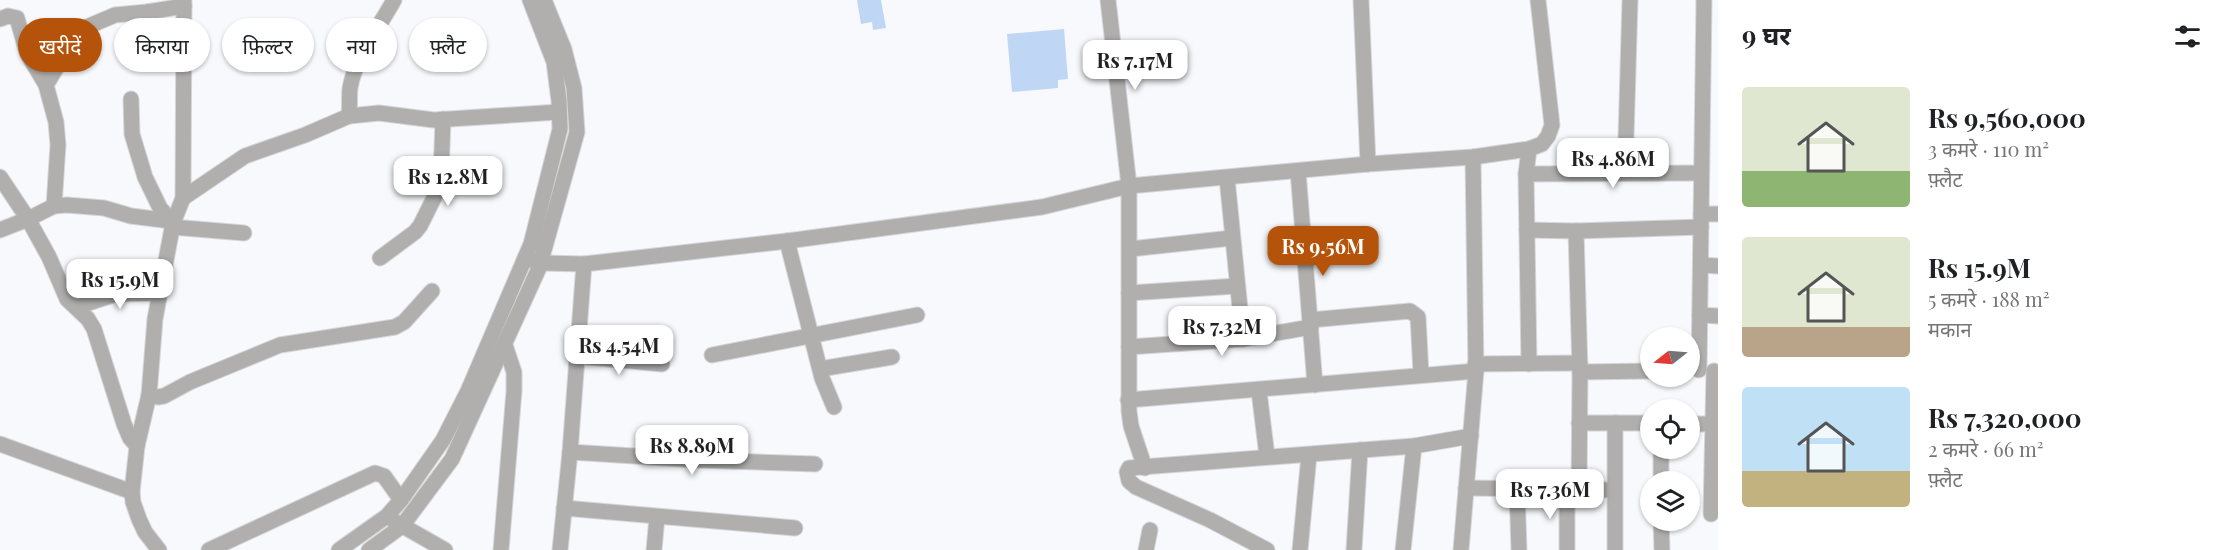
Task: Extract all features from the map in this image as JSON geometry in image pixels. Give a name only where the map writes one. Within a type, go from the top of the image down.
[{"type":"street","points":[[349,116],[350,88],[354,72],[394,0]]},
{"type":"street","points":[[339,550],[387,516],[443,440],[468,391],[531,244],[560,129],[554,62],[530,0]]},
{"type":"street","points":[[369,550],[402,526],[452,459],[541,262],[576,132],[577,111],[564,48],[544,0]]},
{"type":"street","points":[[1108,0],[1129,186],[1128,400],[1131,426],[1145,468]]},
{"type":"street","points":[[1360,0],[1368,164]]},
{"type":"street","points":[[525,258],[541,262],[584,264],[787,241],[1042,207],[1129,186],[1368,164],[1473,157],[1530,149],[1542,144],[1552,125],[1538,0]]},
{"type":"street","points":[[1625,173],[1630,0]]},
{"type":"street","points":[[1704,0],[1700,315],[1705,371],[1715,424],[1711,514]]},
{"type":"street","points":[[46,85],[75,37],[89,26],[115,15],[147,12],[184,3],[183,198],[172,224],[155,319],[149,394],[137,446],[132,492],[133,502],[145,532],[159,550]]},
{"type":"street","points":[[147,12],[147,18]]},
{"type":"street","points":[[0,19],[8,16],[17,18],[27,53],[46,85],[56,122],[58,145],[54,206]]},
{"type":"street","points":[[131,99],[132,134],[145,177],[160,208],[172,224]]},
{"type":"street","points":[[183,198],[245,156],[305,135],[349,116],[379,112],[443,120],[559,112]]},
{"type":"street","points":[[380,258],[415,232],[434,198],[441,176],[443,120]]},
{"type":"street","points":[[1529,364],[1526,174],[1530,149]]},
{"type":"street","points":[[1461,550],[1472,436],[1475,368],[1473,157]]},
{"type":"street","points":[[1298,171],[1315,385]]},
{"type":"street","points":[[1526,174],[1700,174]]},
{"type":"street","points":[[0,177],[50,257],[68,299],[88,320],[93,329],[124,424],[130,438],[137,446]]},
{"type":"street","points":[[1227,178],[1243,339]]},
{"type":"street","points":[[0,230],[54,206],[76,205],[104,208],[172,224],[243,233]]},
{"type":"street","points":[[1527,230],[1576,231],[1701,220],[1718,214]]},
{"type":"street","points":[[1567,550],[1579,423],[1580,368],[1576,231]]},
{"type":"street","points":[[1130,249],[1232,238]]},
{"type":"street","points":[[787,241],[820,369],[834,408]]},
{"type":"street","points":[[560,550],[584,264]]},
{"type":"street","points":[[1701,265],[1718,266]]},
{"type":"street","points":[[1129,293],[1237,286]]},
{"type":"street","points":[[149,394],[164,396],[190,382],[280,345],[395,327],[404,322],[432,291]]},
{"type":"street","points":[[77,307],[116,294],[160,293]]},
{"type":"street","points":[[1129,347],[1243,339],[1311,324],[1410,311],[1418,316],[1421,374]]},
{"type":"street","points":[[712,354],[917,315]]},
{"type":"street","points":[[1700,315],[1718,316]]},
{"type":"street","points":[[501,550],[514,391],[514,372],[505,345]]},
{"type":"street","points":[[578,356],[662,364]]},
{"type":"street","points":[[820,369],[892,357]]},
{"type":"street","points":[[1128,400],[1259,391],[1529,364],[1640,371]]},
{"type":"street","points":[[1259,391],[1267,456]]},
{"type":"street","points":[[1579,423],[1640,423]]},
{"type":"street","points":[[1615,423],[1615,550]]},
{"type":"street","points":[[1267,550],[1210,520],[1136,487],[1129,481],[1127,472],[1129,468],[1414,446],[1472,436]]},
{"type":"street","points":[[0,444],[132,492]]},
{"type":"street","points":[[1403,550],[1414,446]]},
{"type":"street","points":[[1354,550],[1360,450]]},
{"type":"street","points":[[570,452],[815,464]]},
{"type":"street","points":[[1300,550],[1309,455]]},
{"type":"street","points":[[209,550],[375,473],[384,476],[401,500]]},
{"type":"street","points":[[1466,488],[1614,490]]},
{"type":"street","points":[[1517,488],[1519,550]]},
{"type":"street","points":[[564,508],[795,528]]},
{"type":"street","points":[[387,516],[445,550]]},
{"type":"street","points":[[654,550],[657,517]]},
{"type":"street","points":[[1146,550],[1150,530]]},
{"type":"street","points":[[1661,531],[1662,550]]},
{"type":"building","points":[[857,0],[881,0],[886,28],[873,30],[872,22],[861,24]]},
{"type":"building","points":[[1064,29],[1068,79],[1058,80],[1058,88],[1012,92],[1007,34]]}]
